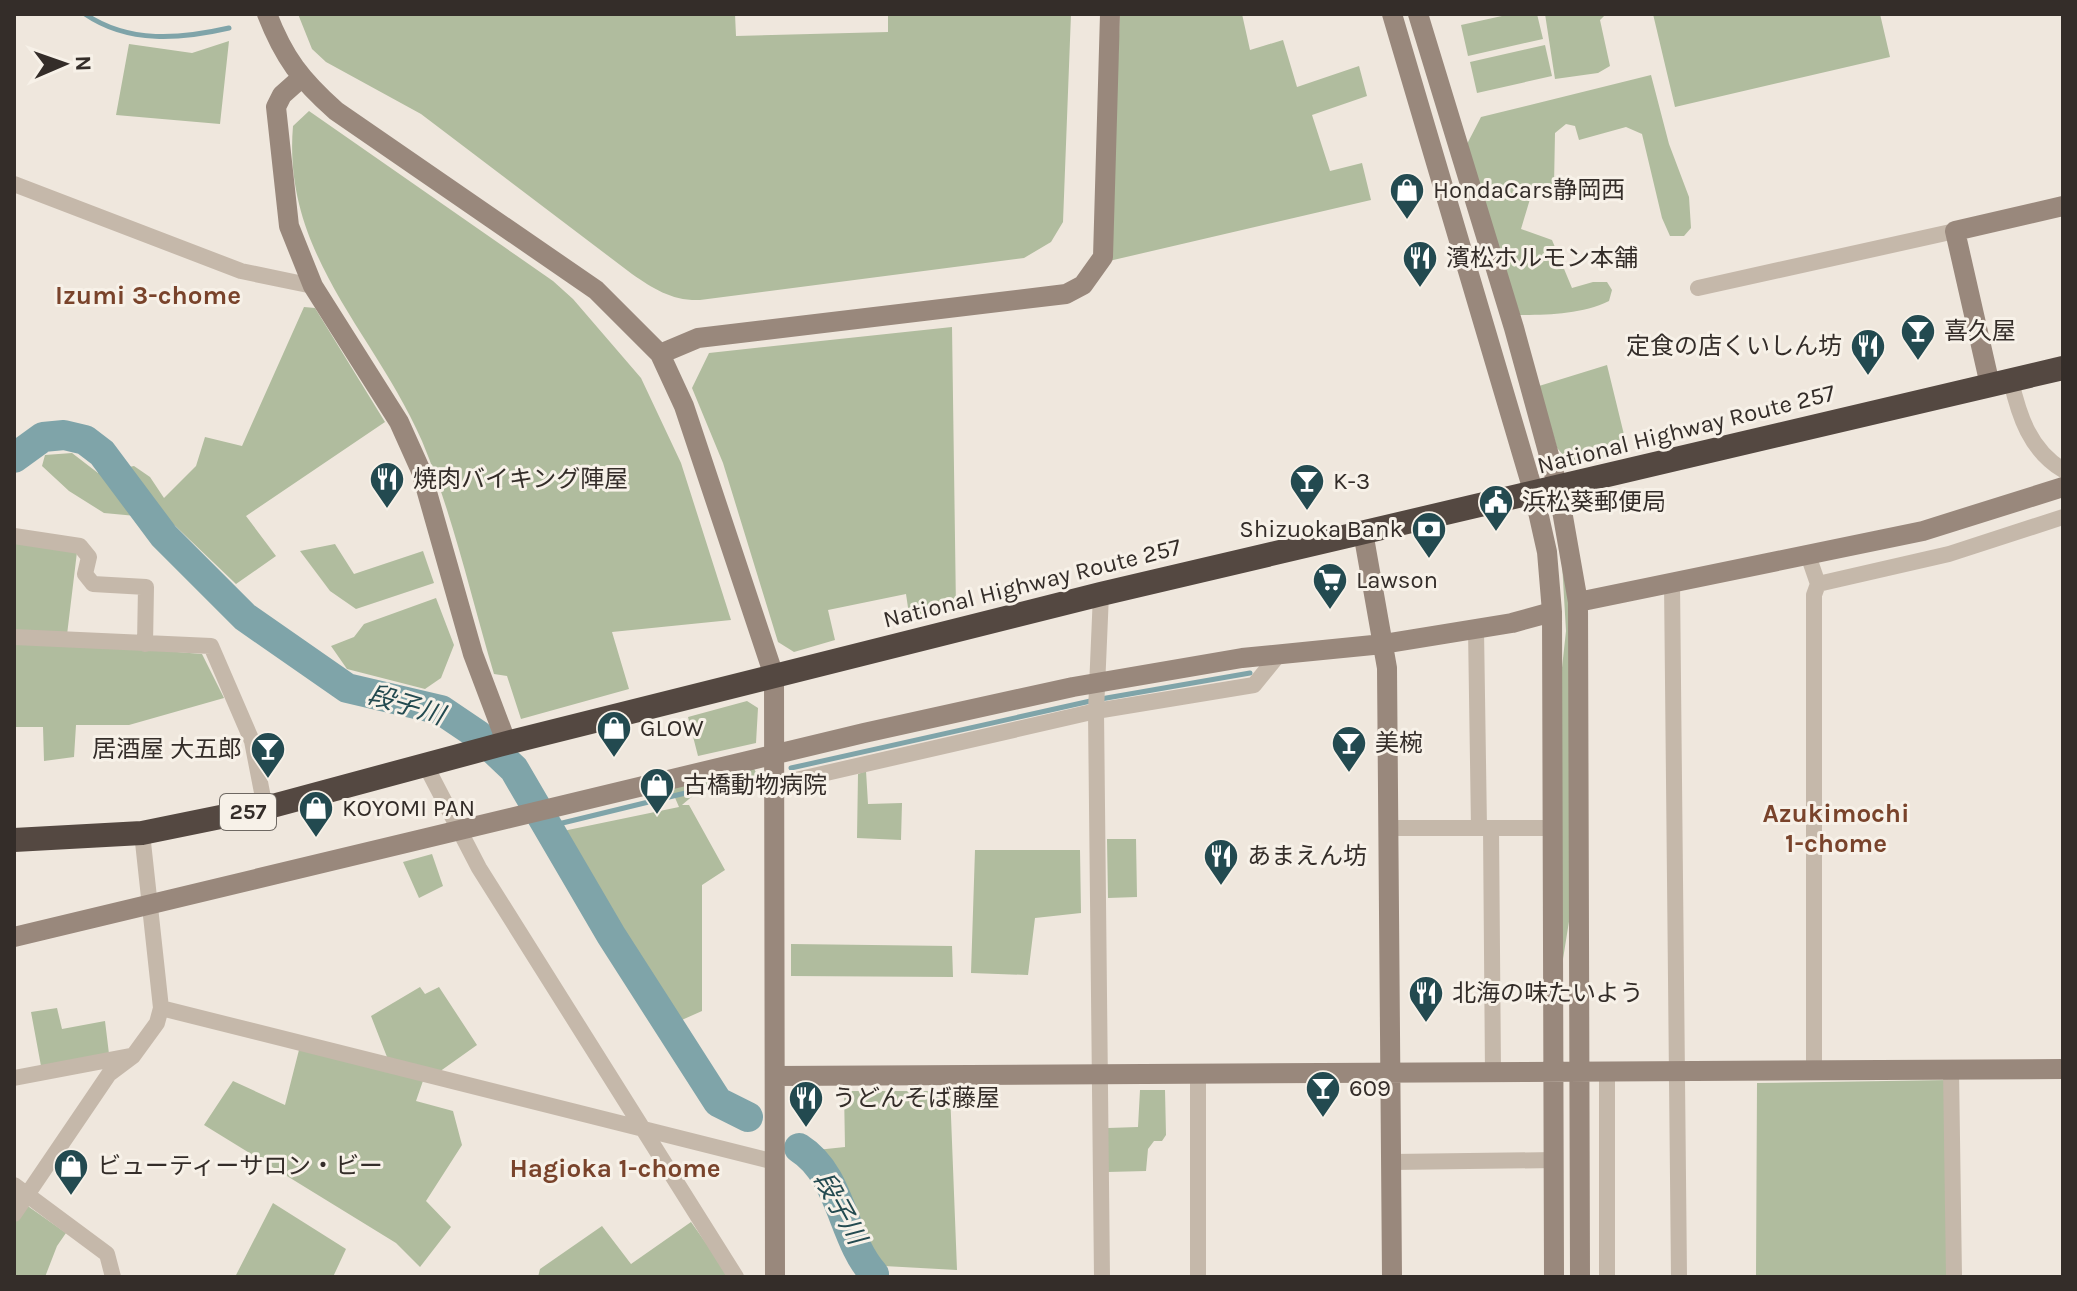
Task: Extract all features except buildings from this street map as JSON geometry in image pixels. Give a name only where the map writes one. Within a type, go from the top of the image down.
[{"type":"highway","name":"National Highway Route 257","points":[[14,840],[142,833],[265,808],[1101,594],[2063,368]]},
{"type":"street","points":[[267,14],[278,44],[300,79],[336,111],[596,290],[660,354],[684,406],[774,676],[775,1277]]},
{"type":"street","points":[[660,354],[698,338],[1066,294],[1083,285],[1103,257],[1110,14]]},
{"type":"street","points":[[1392,14],[1534,494],[1547,552],[1552,612],[1554,1277]]},
{"type":"street","points":[[1418,14],[1514,328],[1558,488],[1578,602],[1580,1277]]},
{"type":"street","points":[[300,79],[282,95],[276,107],[285,211],[313,286],[399,422],[421,471],[473,654],[494,747]]},
{"type":"street","points":[[14,184],[241,271],[313,286]]},
{"type":"street","points":[[1698,288],[2063,206]]},
{"type":"street","points":[[1955,231],[2000,383],[2032,440],[2063,470]]},
{"type":"street","points":[[1578,602],[1923,531],[2063,487]]},
{"type":"street","points":[[1818,584],[1949,554],[2063,517]]},
{"type":"street","points":[[1363,532],[1383,644],[1389,828],[1392,1277]]},
{"type":"street","points":[[14,536],[80,546],[89,557],[85,574],[93,584],[146,587],[145,644]]},
{"type":"street","points":[[1808,555],[1818,584],[1814,595],[1814,1070]]},
{"type":"street","points":[[1672,582],[1679,1277]]},
{"type":"street","points":[[1101,594],[1096,711],[1102,1277]]},
{"type":"street","points":[[14,937],[864,733],[1098,683],[1280,653],[1383,644],[1476,629],[1552,612]]},
{"type":"street","points":[[1476,629],[1493,1074]]},
{"type":"street","points":[[14,637],[211,646],[252,741],[265,808]]},
{"type":"street","points":[[774,785],[1096,711],[1254,685],[1280,653]]},
{"type":"street","points":[[426,766],[457,829],[736,1277]]},
{"type":"street","points":[[1389,828],[1551,828]]},
{"type":"street","points":[[14,1214],[20,1190],[109,1074],[133,1056],[157,1023],[161,1008],[142,833]]},
{"type":"street","points":[[161,1008],[775,1162]]},
{"type":"street","points":[[14,1078],[133,1056]]},
{"type":"street","points":[[1951,1069],[1954,1277]]},
{"type":"street","points":[[775,1076],[2063,1069]]},
{"type":"street","points":[[1607,1072],[1607,1277]]},
{"type":"street","points":[[1198,1074],[1198,1277]]},
{"type":"street","points":[[1392,1162],[1555,1160]]},
{"type":"street","points":[[20,1190],[107,1254],[113,1277]]},
{"type":"green space","points":[[298,14],[735,14],[736,36],[888,32],[888,14],[1071,14],[1063,222],[1051,242],[1024,258],[700,300],[672,296],[632,274],[421,114],[326,62],[312,49]]},
{"type":"green space","points":[[1120,14],[1242,14],[1250,50],[1283,40],[1297,87],[1359,66],[1367,96],[1312,115],[1330,171],[1362,163],[1371,200],[1109,261]]},
{"type":"green space","points":[[1511,14],[1537,14],[1543,39],[1468,56],[1461,25]]},
{"type":"green space","points":[[1545,14],[1606,14],[1600,20],[1610,66],[1598,73],[1555,79]]},
{"type":"green space","points":[[1653,14],[1880,14],[1890,57],[1675,107]]},
{"type":"green space","points":[[229,41],[220,124],[116,115],[129,44],[192,53]]},
{"type":"green space","points":[[1545,45],[1552,76],[1477,93],[1470,62]]},
{"type":"green space","points":[[1651,75],[1669,144],[1689,197],[1691,228],[1684,236],[1670,236],[1662,218],[1642,134],[1626,127],[1579,140],[1575,126],[1566,124],[1555,133],[1554,185],[1543,191],[1533,189],[1521,229],[1552,240],[1572,288],[1607,282],[1612,290],[1609,301],[1588,309],[1520,315],[1466,146],[1481,117]]},
{"type":"green space","points":[[309,111],[553,281],[573,299],[641,378],[681,463],[731,620],[612,632],[629,689],[521,719],[507,676],[494,674],[452,527],[422,441],[403,402],[336,291],[317,254],[302,214],[293,172],[293,126]]},
{"type":"green space","points":[[304,307],[315,308],[385,422],[246,516],[276,556],[236,584],[168,519],[104,513],[69,491],[42,466],[45,455],[72,453],[98,473],[134,466],[150,477],[164,498],[196,466],[205,437],[242,446]]},
{"type":"green space","points":[[952,327],[956,609],[910,621],[906,594],[828,610],[835,640],[794,652],[778,642],[723,463],[692,388],[709,353]]},
{"type":"green space","points":[[1607,365],[1628,451],[1573,466],[1557,448],[1539,386]]},
{"type":"green space","points":[[14,541],[77,552],[66,643],[202,654],[224,698],[129,725],[76,725],[74,757],[44,761],[43,727],[14,727]]},
{"type":"green space","points":[[335,544],[354,574],[423,551],[434,583],[356,609],[330,591],[300,551]]},
{"type":"green space","points":[[1562,563],[1569,587],[1571,909],[1563,959],[1560,960],[1561,677],[1566,631]]},
{"type":"green space","points":[[436,598],[454,645],[441,678],[425,689],[347,669],[331,646],[354,637],[364,624]]},
{"type":"green space","points":[[747,701],[758,708],[756,743],[698,756],[688,717]]},
{"type":"green space","points":[[750,760],[758,777],[717,784],[699,792],[682,805],[689,805],[725,870],[702,885],[702,1011],[675,1023],[563,831],[679,807],[667,779]]},
{"type":"green space","points":[[866,771],[868,804],[902,803],[901,840],[857,838],[858,774]]},
{"type":"green space","points":[[1107,839],[1136,839],[1137,897],[1108,898]]},
{"type":"green space","points":[[975,850],[1080,850],[1081,913],[1035,918],[1028,975],[971,973]]},
{"type":"green space","points":[[432,854],[443,886],[419,898],[403,862]]},
{"type":"green space","points":[[791,944],[952,946],[953,977],[791,976]]},
{"type":"green space","points":[[420,987],[425,994],[439,987],[477,1045],[439,1072],[387,1057],[371,1016]]},
{"type":"green space","points":[[57,1008],[62,1029],[105,1021],[109,1054],[41,1066],[31,1012]]},
{"type":"green space","points":[[300,1046],[424,1078],[416,1101],[453,1111],[462,1145],[426,1201],[451,1227],[420,1267],[396,1243],[204,1125],[233,1081],[285,1105]]},
{"type":"green space","points":[[1949,1080],[1950,1277],[1756,1277],[1757,1083]]},
{"type":"green space","points":[[1140,1090],[1165,1090],[1166,1135],[1162,1141],[1154,1141],[1148,1149],[1146,1171],[1107,1172],[1108,1128],[1138,1127]]},
{"type":"green space","points":[[844,1091],[950,1091],[957,1270],[884,1266],[852,1253],[807,1151],[845,1147]]},
{"type":"green space","points":[[22,1202],[66,1233],[57,1246],[45,1277],[14,1277],[14,1214]]},
{"type":"green space","points":[[273,1203],[346,1249],[333,1277],[235,1277]]},
{"type":"green space","points":[[691,1222],[730,1277],[538,1277],[540,1269],[602,1226],[631,1264]]},
{"type":"waterway","points":[[85,14],[102,24],[137,35],[192,35],[229,28]]},
{"type":"waterway","name":"段子川","points":[[14,458],[43,437],[64,435],[85,440],[102,453],[164,536],[245,617],[347,688],[441,710],[478,735],[514,769],[611,935],[718,1102],[748,1117]]},
{"type":"waterway","points":[[791,768],[1095,700],[1250,673]]},
{"type":"waterway","points":[[546,827],[747,778]]},
{"type":"waterway","name":"段子川","points":[[799,1148],[824,1174],[863,1260],[874,1274]]},
{"type":"place","name":"HondaCars静岡西","points":[[1407,221]]},
{"type":"place","name":"濱松ホルモン本舗","points":[[1420,289]]},
{"type":"place","name":"喜久屋","points":[[1918,362]]},
{"type":"place","name":"定食の店くいしん坊","points":[[1868,377]]},
{"type":"place","name":"焼肉バイキング陣屋","points":[[387,510]]},
{"type":"place","name":"K-3","points":[[1307,512]]},
{"type":"place","name":"浜松葵郵便局","points":[[1496,533]]},
{"type":"place","name":"Shizuoka Bank","points":[[1429,560]]},
{"type":"place","name":"Lawson","points":[[1330,611]]},
{"type":"place","name":"GLOW","points":[[614,759]]},
{"type":"place","name":"美椀","points":[[1349,774]]},
{"type":"place","name":"居酒屋 大五郎","points":[[268,780]]},
{"type":"place","name":"古橋動物病院","points":[[657,816]]},
{"type":"place","name":"KOYOMI PAN","points":[[316,839]]},
{"type":"place","name":"あまえん坊","points":[[1221,887]]},
{"type":"place","name":"北海の味たいよう","points":[[1426,1024]]},
{"type":"place","name":"609","points":[[1323,1119]]},
{"type":"place","name":"うどんそば藤屋","points":[[806,1129]]},
{"type":"place","name":"ビューティーサロン・ビー","points":[[71,1197]]},
{"type":"district","name":"Izumi 3-chome","points":[[148,295]]},
{"type":"district","name":"Azukimochi 1-chome","points":[[1836,828]]},
{"type":"district","name":"Hagioka 1-chome","points":[[615,1168]]}]
